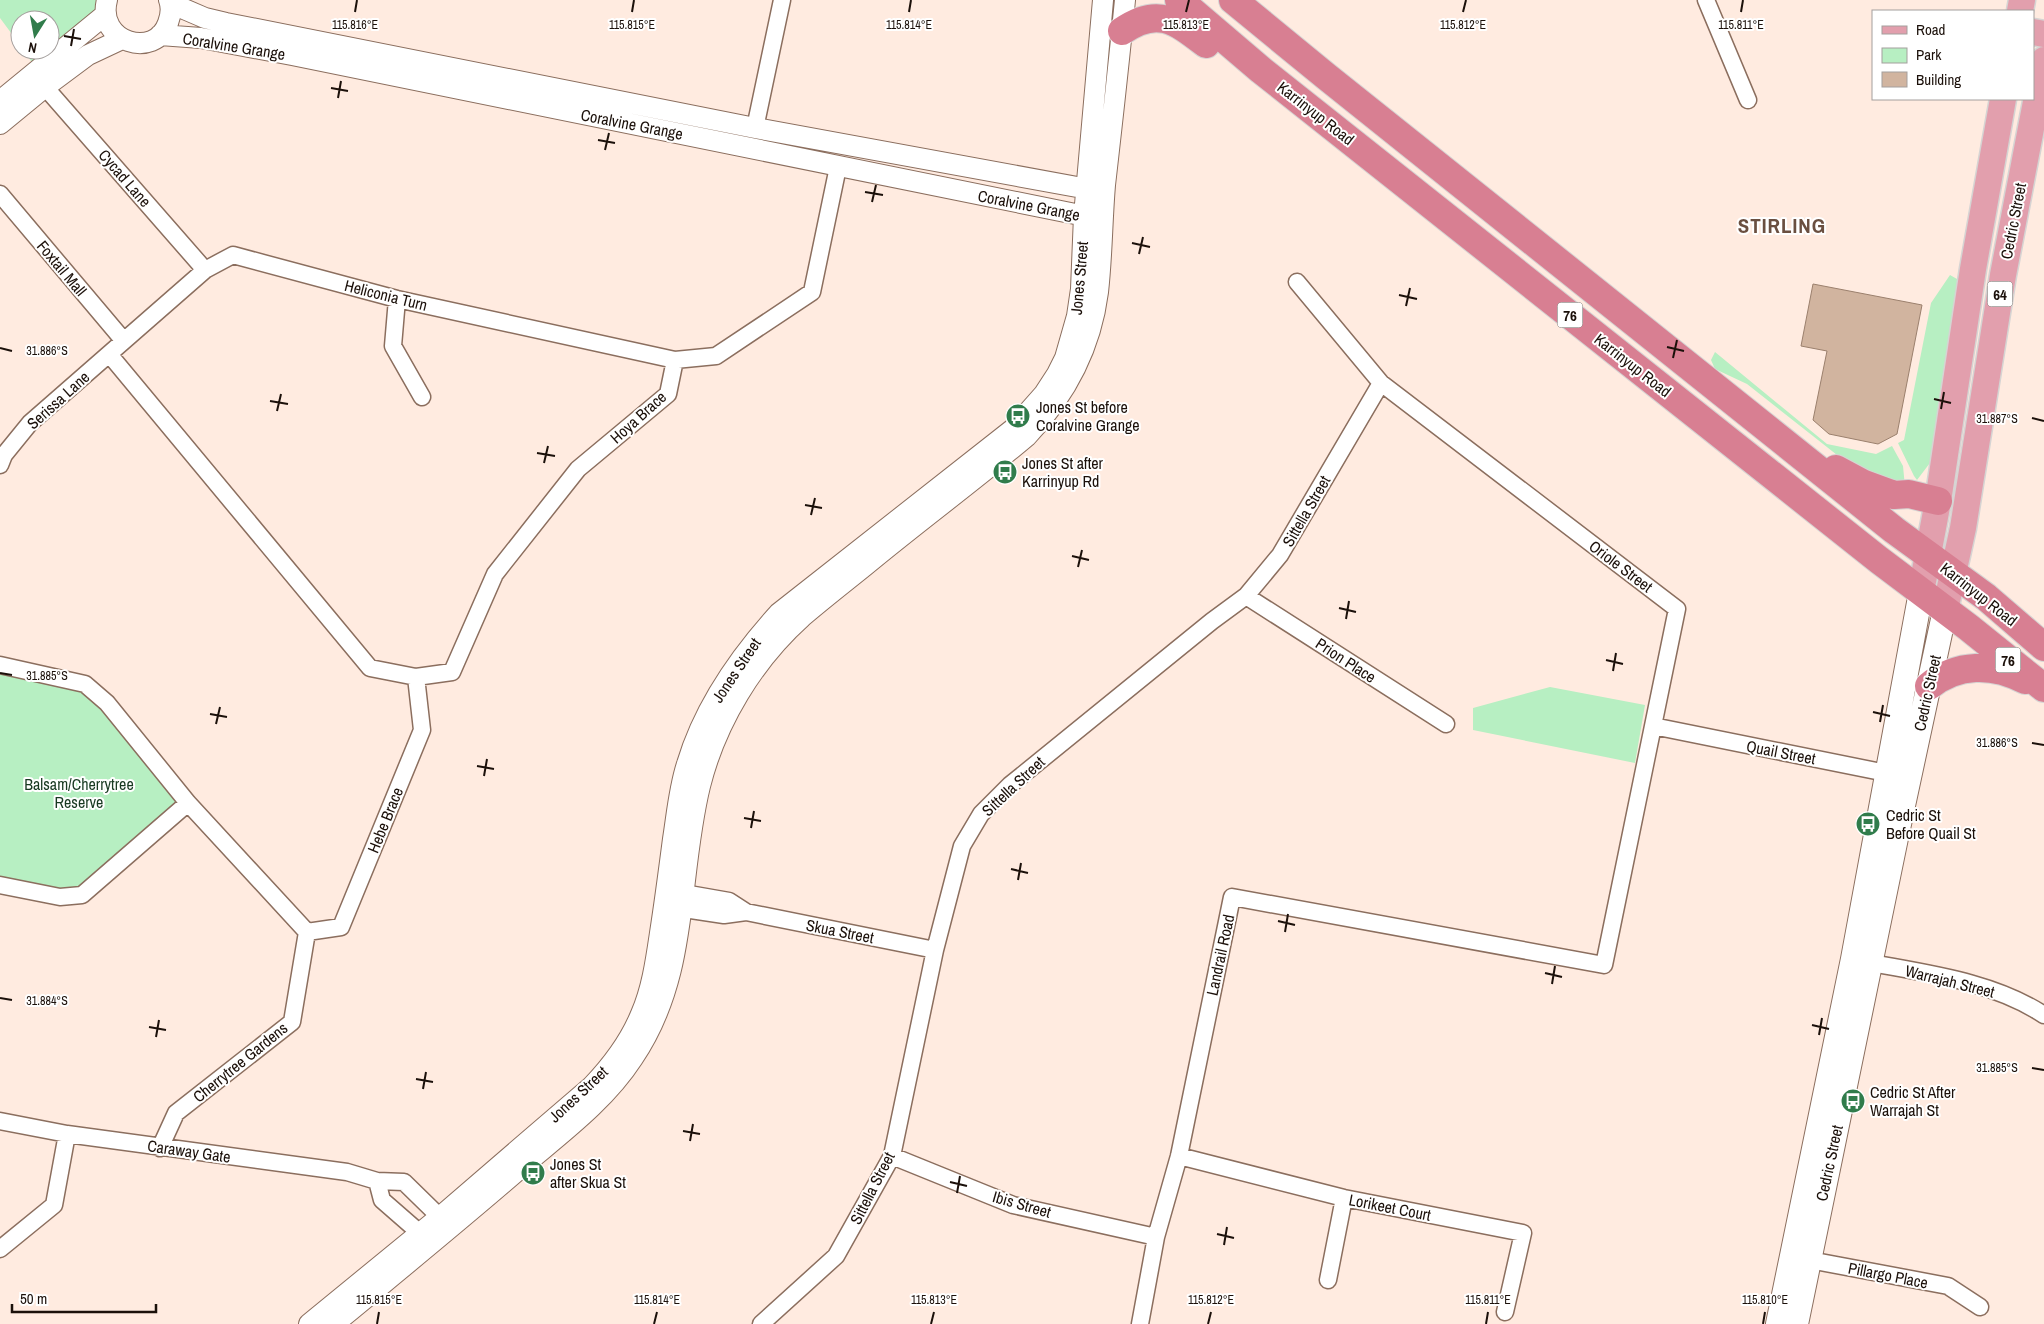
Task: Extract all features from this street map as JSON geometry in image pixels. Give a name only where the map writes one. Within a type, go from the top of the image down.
[{"type":"highway","name":"Karrinyup Road","points":[[1179,0],[1261,70],[2044,689]]},
{"type":"highway","name":"Karrinyup Road","points":[[1233,0],[1327,78],[1784,442],[1928,555],[1953,572],[2044,647]]},
{"type":"highway","points":[[1122,31],[1132,24],[1148,18],[1166,18],[1180,24],[1213,50],[1261,70]]},
{"type":"highway","points":[[1784,442],[1877,489],[1894,494],[1910,494],[1938,501]]},
{"type":"highway","points":[[1929,686],[1940,677],[1960,669],[1987,668],[2016,675],[2044,689]]},
{"type":"main road","name":"Cedric Street","points":[[1898,776],[1929,686],[1963,528],[2003,275],[2044,60]]},
{"type":"main road","name":"Cedric Street","points":[[1778,1324],[1800,1258],[1898,776],[1921,592],[1938,501],[1973,269],[2003,100]]},
{"type":"main road","points":[[1973,269],[2003,275]]},
{"type":"main road","name":"Cedric Street","points":[[1796,1324],[1800,1258]]},
{"type":"street","points":[[755,128],[782,0]]},
{"type":"street","name":"Jones Street","points":[[1096,190],[1103,0]]},
{"type":"street","name":"Jones Street","points":[[309,1324],[426,1238],[588,1111],[612,1087],[646,1038],[668,986],[674,899],[690,840],[700,788],[707,762],[731,708],[746,683],[764,659],[803,617],[902,535],[1027,436],[1047,416],[1072,376],[1084,349],[1098,291],[1093,218],[1122,31],[1125,0]]},
{"type":"street","points":[[1706,0],[1748,100]]},
{"type":"street","name":"Coralvine Grange","points":[[122,39],[132,43],[144,43],[160,35],[167,26],[171,15],[170,2],[205,18],[226,23],[755,128],[1096,190]]},
{"type":"street","points":[[0,124],[45,86],[88,55],[122,39],[111,29],[107,7]]},
{"type":"street","points":[[0,102],[107,7]]},
{"type":"street","name":"Coralvine Grange","points":[[160,35],[201,38],[283,54],[1093,218]]},
{"type":"street","name":"Cycad Lane","points":[[45,86],[205,270]]},
{"type":"street","points":[[675,360],[716,356],[812,292],[838,167]]},
{"type":"street","name":"Foxtail Mall","points":[[0,194],[124,341]]},
{"type":"street","name":"Heliconia Turn","points":[[124,341],[205,270],[234,256],[397,299],[675,360]]},
{"type":"street","name":"Oriole Street","points":[[1297,282],[1381,383],[1677,609],[1604,965]]},
{"type":"street","points":[[397,299],[393,346],[422,397]]},
{"type":"street","name":"Serissa Lane","points":[[0,465],[4,455],[30,423],[124,341]]},
{"type":"street","points":[[109,354],[370,668],[416,677]]},
{"type":"street","name":"Hoya Brace","points":[[416,677],[452,672],[495,574],[578,469],[668,394],[675,360]]},
{"type":"street","name":"Sittella Street","points":[[761,1324],[836,1256],[892,1156],[935,950],[962,846],[981,814],[1010,785],[1204,627],[1246,596],[1280,555],[1381,383]]},
{"type":"street","name":"Prion Place","points":[[1246,596],[1446,724]]},
{"type":"street","points":[[0,665],[85,684],[107,702],[188,803],[307,932]]},
{"type":"street","name":"Hebe Brace","points":[[307,932],[341,927],[422,730],[416,677]]},
{"type":"street","name":"Quail Street","points":[[1653,726],[1898,776]]},
{"type":"street","points":[[0,885],[60,898],[82,895],[188,803]]},
{"type":"street","name":"Landrail Road","points":[[1140,1324],[1156,1237],[1179,1156],[1232,897],[1604,965]]},
{"type":"street","name":"Skua Street","points":[[674,899],[728,901],[746,912],[935,950]]},
{"type":"street","name":"Cherrytree Gardens","points":[[160,1148],[176,1113],[292,1022],[307,932]]},
{"type":"street","name":"Warrajah Street","points":[[1861,961],[1972,983],[2007,996],[2044,1015]]},
{"type":"street","name":"Caraway Gate","points":[[0,1120],[67,1134],[347,1172],[377,1181],[404,1182],[446,1222]]},
{"type":"street","points":[[0,1249],[54,1205],[67,1134]]},
{"type":"street","name":"Ibis Street","points":[[892,1156],[1013,1205],[1156,1237]]},
{"type":"street","name":"Lorikeet Court","points":[[1179,1156],[1344,1198],[1523,1233],[1505,1312]]},
{"type":"street","points":[[377,1181],[382,1200],[426,1238]]},
{"type":"street","points":[[1328,1280],[1344,1198]]},
{"type":"street","name":"Jones Street","points":[[334,1324],[426,1238]]},
{"type":"street","name":"Pillargo Place","points":[[1800,1258],[1948,1286],[1980,1307]]},
{"type":"green space","points":[[0,0],[96,0],[93,35],[42,76],[30,60],[60,60],[60,10],[10,10],[10,32],[0,18]]},
{"type":"green space","points":[[1950,275],[1957,279],[1961,285],[1936,455],[1917,480],[1898,443],[1904,440],[1931,303]]},
{"type":"green space","points":[[1715,352],[1827,444],[1876,454],[1892,446],[1903,466],[1905,487],[1851,466],[1747,384],[1715,369],[1711,360]]},
{"type":"green space","name":"Balsam/Cherrytree Reserve","points":[[0,665],[85,684],[188,803],[82,895],[0,885]]},
{"type":"green space","points":[[1550,687],[1645,705],[1635,763],[1473,730],[1473,708]]},
{"type":"building","points":[[1813,284],[1922,305],[1897,434],[1878,444],[1829,434],[1813,420],[1827,351],[1801,346]]},
{"type":"place","name":"Jones St before Coralvine Grange","points":[[1018,416]]},
{"type":"place","name":"Jones St after Karrinyup Rd","points":[[1005,472]]},
{"type":"place","name":"Cedric St Before Quail St","points":[[1868,824]]},
{"type":"place","name":"Cedric St After Warrajah St","points":[[1853,1101]]},
{"type":"place","name":"Jones St after Skua St","points":[[533,1173]]},
{"type":"district","name":"STIRLING","points":[[1782,225]]}]
